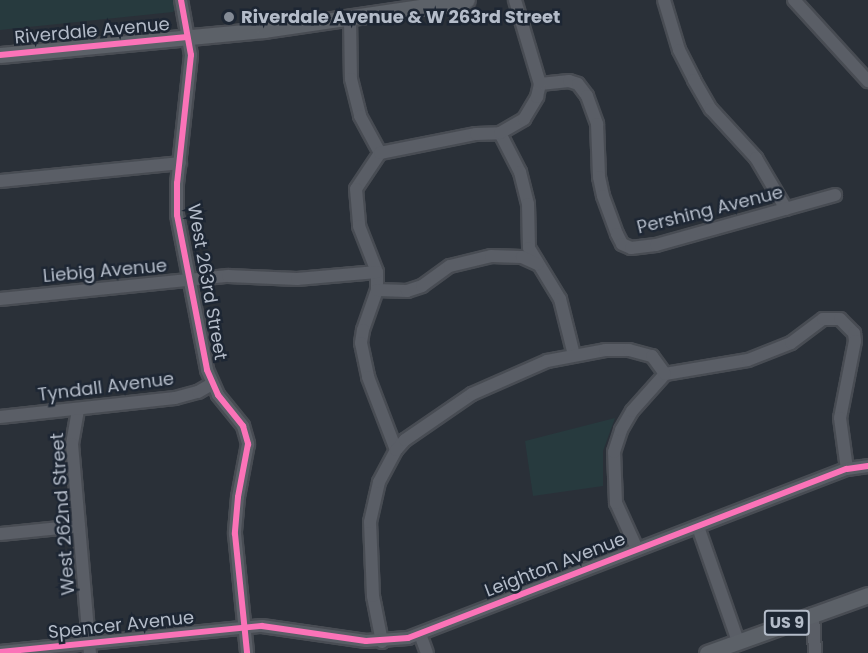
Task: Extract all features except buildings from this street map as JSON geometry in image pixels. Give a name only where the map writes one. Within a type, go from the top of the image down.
[{"type":"main road","name":"Riverdale Avenue","points":[[0,55],[188,37],[350,18],[467,0]]},
{"type":"main road","name":"US 9","points":[[706,653],[868,595]]},
{"type":"street","name":"West 263rd Street","points":[[181,0],[191,55],[176,206],[204,357],[212,384],[237,417],[248,444],[238,497],[235,534],[247,653]]},
{"type":"street","points":[[396,450],[368,377],[361,344],[363,330],[377,290],[376,272],[359,226],[356,189],[380,153],[476,134],[500,133],[524,119],[537,98],[540,84],[515,0]]},
{"type":"street","points":[[664,0],[679,50],[694,80],[711,109],[756,158],[786,209]]},
{"type":"street","points":[[794,0],[868,81]]},
{"type":"street","points":[[350,18],[351,80],[360,116],[380,153]]},
{"type":"street","name":"Pershing Avenue","points":[[540,84],[569,81],[578,84],[587,96],[597,124],[599,177],[603,196],[622,244],[632,248],[656,245],[835,195]]},
{"type":"street","points":[[500,133],[520,172],[528,204],[529,248],[560,299],[574,355]]},
{"type":"street","points":[[0,181],[180,163]]},
{"type":"street","points":[[377,290],[407,291],[422,286],[450,266],[491,256],[522,257],[537,264]]},
{"type":"street","name":"Liebig Avenue","points":[[0,299],[249,275],[297,279],[376,272]]},
{"type":"street","points":[[637,549],[616,503],[614,452],[621,430],[632,411],[665,374],[748,360],[790,343],[824,319],[840,319],[854,333],[855,341],[840,418],[847,469]]},
{"type":"street","points":[[382,642],[373,596],[370,522],[379,482],[396,450],[412,434],[472,394],[547,360],[605,350],[643,351],[652,356],[665,374]]},
{"type":"street","name":"Tyndall Avenue","points":[[0,417],[183,397],[212,384]]},
{"type":"street","name":"West 262nd Street","points":[[78,410],[72,444],[90,649]]},
{"type":"street","name":"Leighton Avenue","points":[[245,628],[276,628],[345,639],[382,642],[420,634],[847,469],[868,466]]},
{"type":"street","points":[[0,534],[79,526]]},
{"type":"street","points":[[698,527],[738,641]]},
{"type":"street","points":[[813,614],[814,653]]},
{"type":"street","name":"Spencer Avenue","points":[[0,652],[90,649],[245,628]]},
{"type":"street","points":[[420,634],[427,653]]},
{"type":"green space","points":[[0,0],[180,0],[173,12],[0,30]]},
{"type":"green space","points":[[615,418],[603,451],[603,486],[533,496],[525,441]]},
{"type":"cycle path","points":[[181,0],[191,55],[177,183],[177,215],[207,370],[218,395],[243,426],[248,444],[238,497],[235,534],[247,653]]},
{"type":"cycle path","points":[[0,55],[187,37]]},
{"type":"cycle path","points":[[0,652],[262,626],[366,641],[408,638],[847,469],[868,466]]},
{"type":"place","name":"Riverdale Avenue & W 263rd Street","points":[[229,17]]}]
